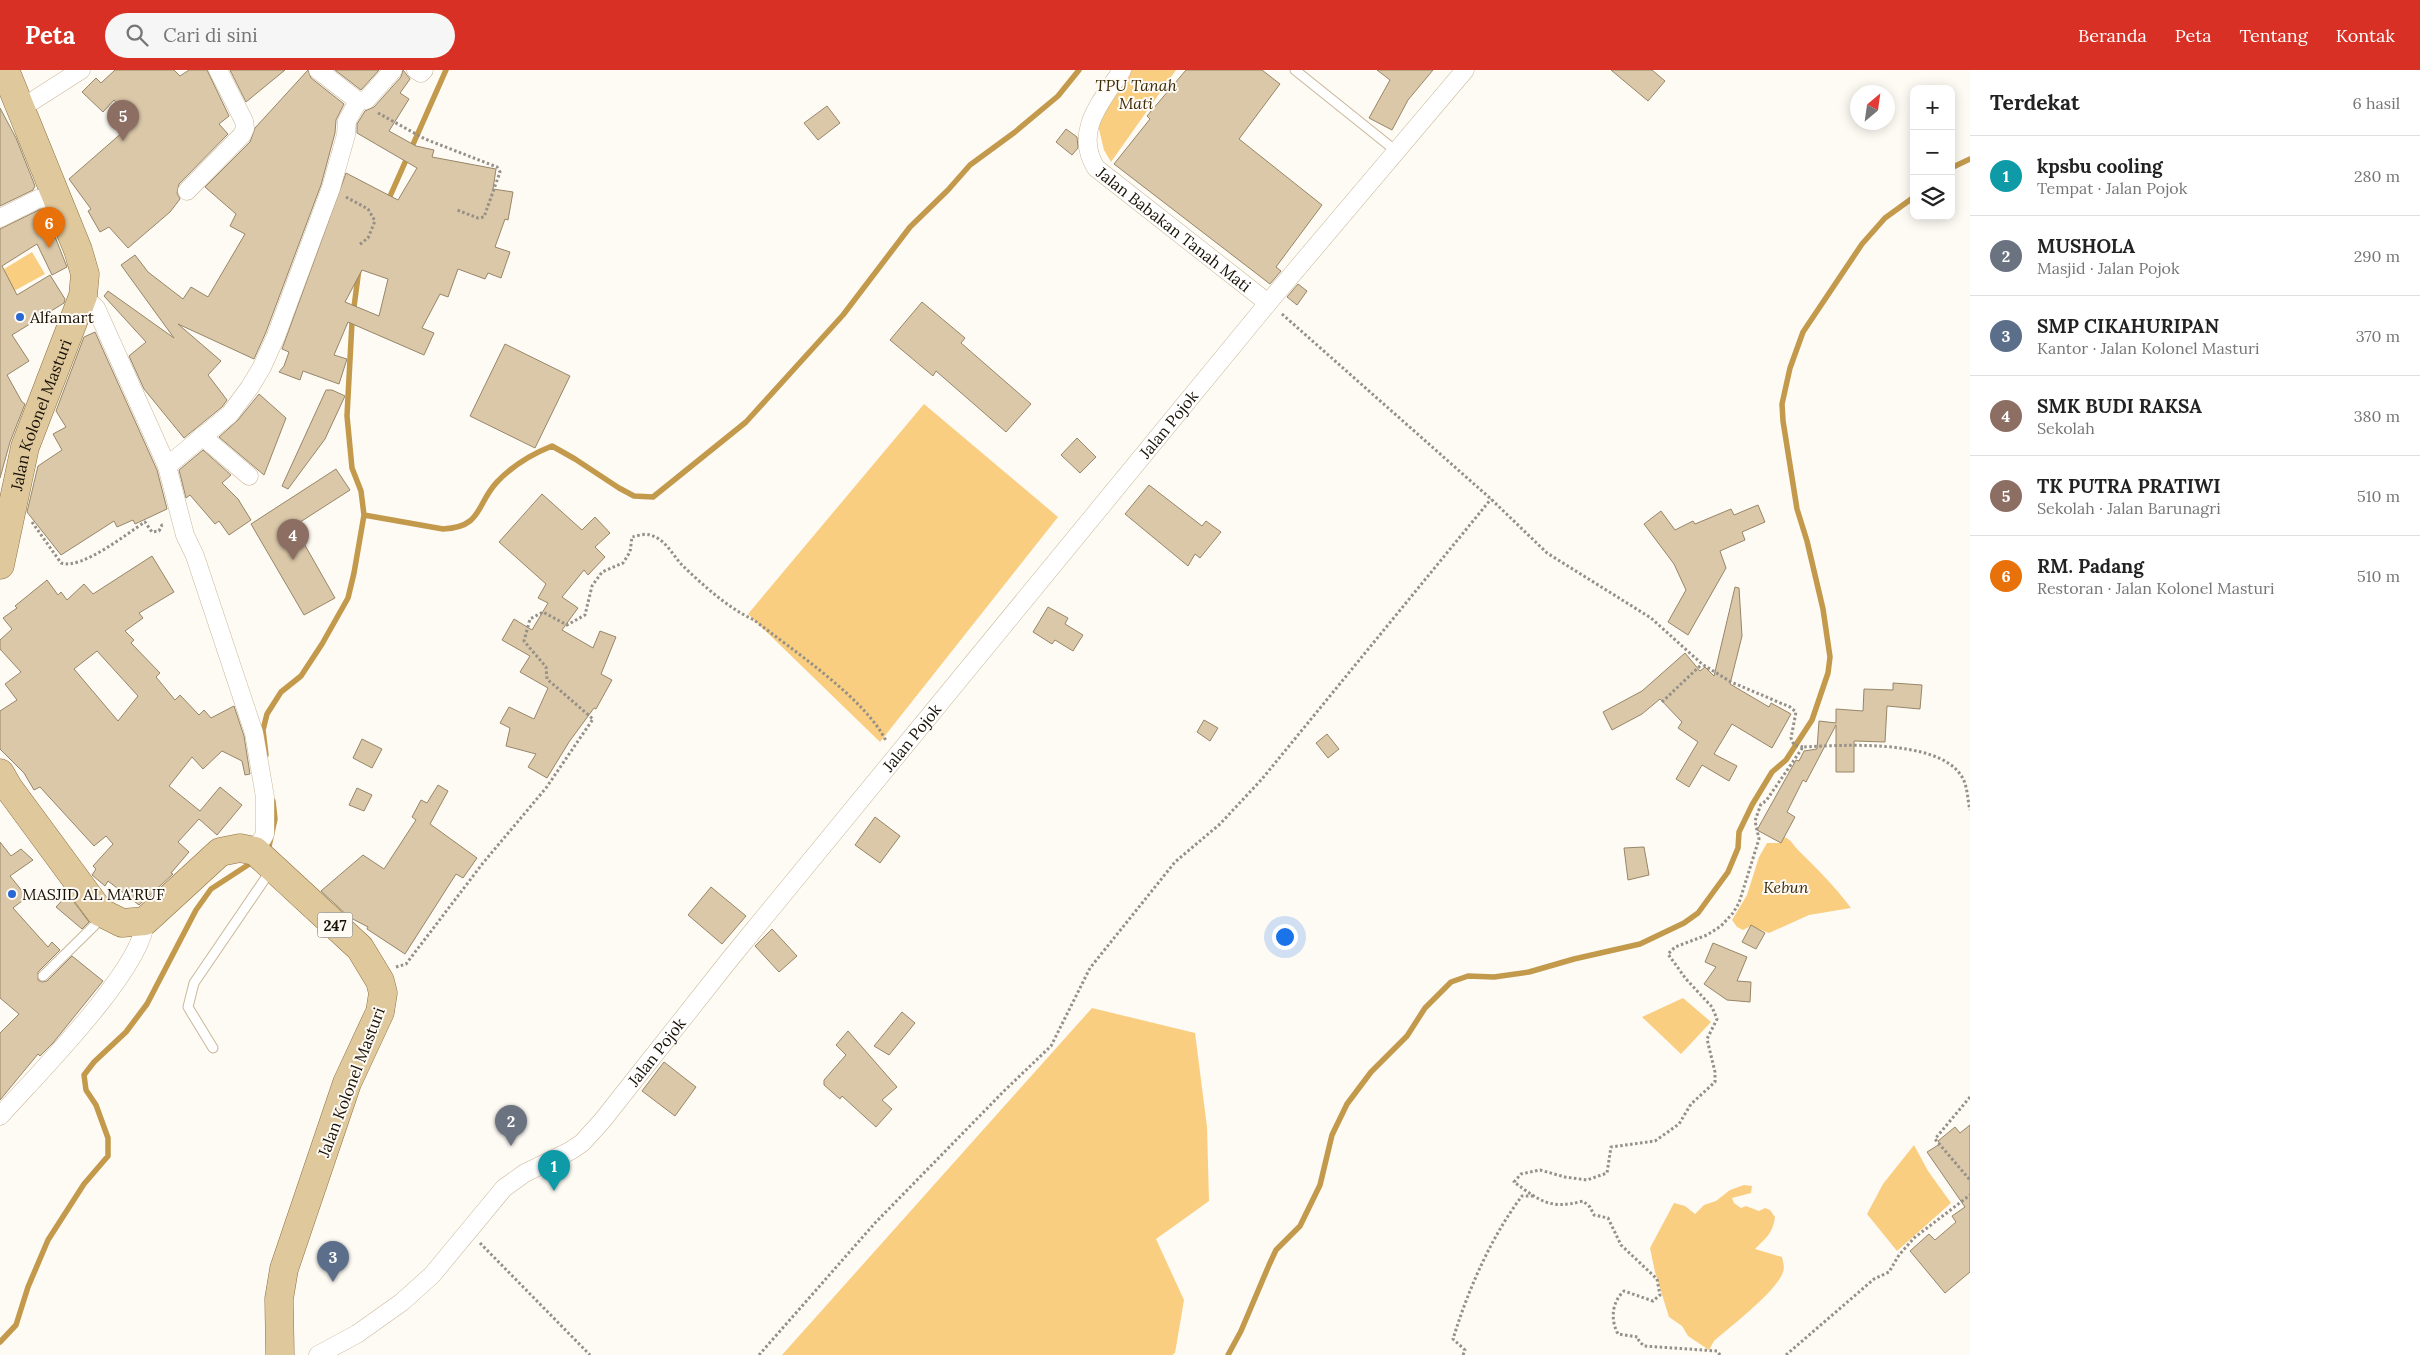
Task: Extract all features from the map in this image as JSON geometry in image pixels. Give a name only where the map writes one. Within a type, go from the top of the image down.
[{"type":"main road","name":"Jalan Kolonel Masturi","points":[[1,554],[7,495],[82,296],[85,274],[5,70]]},
{"type":"main road","points":[[3,784],[100,912],[122,923],[145,922],[220,852],[240,848],[264,859]]},
{"type":"main road","name":"Jalan Kolonel Masturi","points":[[264,859],[360,948],[380,981],[383,993],[380,1012],[347,1083],[284,1269],[279,1299],[280,1355]]},
{"type":"street","points":[[20,109],[81,70]]},
{"type":"street","points":[[186,191],[242,135],[245,128],[244,120],[218,70]]},
{"type":"street","points":[[318,70],[358,101],[366,100],[393,70]]},
{"type":"street","points":[[416,70],[421,73],[424,70]]},
{"type":"street","name":"Jalan Babakan Tanah Mati","points":[[1122,70],[1092,117],[1087,132],[1088,156],[1096,168],[1268,303]]},
{"type":"street","name":"Jalan Pojok","points":[[318,1355],[358,1334],[402,1302],[432,1275],[504,1188],[525,1174],[582,1143],[602,1121],[730,959],[1268,303],[1465,70]]},
{"type":"street","points":[[167,466],[230,414],[262,367],[276,336],[331,188],[346,136],[347,121],[358,101]]},
{"type":"street","points":[[0,218],[38,200],[56,198]]},
{"type":"street","points":[[82,296],[96,308],[167,466],[185,535],[195,556],[254,733],[265,797],[264,859]]},
{"type":"street","points":[[202,436],[249,476]]},
{"type":"street","points":[[0,1116],[100,1002],[126,967],[145,933],[145,922]]},
{"type":"lane","points":[[1295,70],[1396,151]]},
{"type":"lane","points":[[213,1048],[188,1007],[194,983],[264,859]]},
{"type":"lane","points":[[43,976],[105,915]]},
{"type":"path","points":[[358,101],[425,139],[497,167],[500,172],[484,217],[478,218],[457,210]]},
{"type":"path","points":[[331,188],[372,214],[375,221],[368,238],[359,245]]},
{"type":"path","points":[[1268,303],[1491,499],[1547,553],[1650,618],[1702,664],[1731,682],[1790,707],[1796,712],[1791,738],[1794,745],[1802,747],[1834,745],[1906,748],[1926,752],[1955,767],[1966,784],[1970,810]]},
{"type":"path","points":[[7,495],[25,512],[61,563],[68,565],[88,558],[145,522],[152,532],[159,531],[162,525],[169,524],[185,535]]},
{"type":"path","points":[[759,1355],[875,1223],[1004,1091],[1052,1046],[1090,968],[1175,862],[1220,824],[1262,779],[1491,499]]},
{"type":"path","points":[[380,981],[386,970],[406,964],[483,863],[546,788],[594,718],[547,679],[546,667],[524,642],[530,619],[543,612],[567,625],[586,615],[592,586],[602,572],[623,563],[630,552],[632,537],[649,534],[663,541],[682,565],[738,613],[754,620],[837,685],[879,726],[895,759]]},
{"type":"path","points":[[1662,702],[1702,664]]},
{"type":"path","points":[[1720,1355],[1718,1351],[1644,1346],[1638,1337],[1618,1334],[1613,1325],[1615,1300],[1624,1291],[1653,1302],[1660,1294],[1657,1279],[1621,1245],[1608,1218],[1594,1215],[1590,1207],[1583,1201],[1564,1206],[1550,1204],[1533,1196],[1514,1182],[1521,1174],[1540,1170],[1565,1177],[1587,1180],[1607,1173],[1611,1147],[1655,1141],[1678,1124],[1691,1104],[1715,1082],[1715,1072],[1707,1040],[1717,1019],[1712,1007],[1686,979],[1668,954],[1675,947],[1708,935],[1721,926],[1733,913],[1739,903],[1759,839],[1755,820],[1761,804],[1766,801],[1802,747]]},
{"type":"path","points":[[1970,1097],[1935,1139],[1970,1180]]},
{"type":"path","points":[[1786,1355],[1874,1279],[1889,1272],[1899,1255],[1914,1238],[1970,1195]]},
{"type":"path","points":[[1463,1355],[1465,1350],[1453,1338],[1472,1282],[1522,1196],[1533,1196]]},
{"type":"path","points":[[468,1232],[590,1355]]},
{"type":"green space","name":"TPU Tanah Mati","points":[[1130,70],[1176,70],[1111,162],[1104,150],[1096,117]]},
{"type":"green space","points":[[32,252],[45,274],[14,291],[4,269]]},
{"type":"green space","points":[[924,404],[1058,517],[880,742],[748,614]]},
{"type":"green space","name":"Kebun","points":[[1784,837],[1826,878],[1851,908],[1809,915],[1769,933],[1751,926],[1743,930],[1737,927],[1732,920],[1747,895],[1759,857],[1767,843],[1781,843]]},
{"type":"green space","points":[[1683,998],[1711,1022],[1681,1054],[1642,1017]]},
{"type":"green space","points":[[1092,1008],[1195,1033],[1207,1127],[1209,1201],[1156,1239],[1184,1300],[1175,1353],[1172,1355],[782,1355]]},
{"type":"green space","points":[[1914,1145],[1928,1171],[1951,1203],[1897,1251],[1867,1214],[1883,1184]]},
{"type":"green space","points":[[1744,1185],[1752,1186],[1751,1193],[1732,1198],[1734,1203],[1741,1208],[1746,1206],[1759,1211],[1765,1208],[1770,1210],[1775,1217],[1771,1231],[1755,1249],[1782,1257],[1784,1270],[1772,1289],[1714,1341],[1709,1350],[1688,1336],[1682,1326],[1669,1317],[1655,1272],[1650,1248],[1674,1203],[1685,1206],[1695,1214],[1704,1205],[1716,1201],[1730,1190]]},
{"type":"building","points":[[115,70],[174,70],[180,76],[189,70],[207,70],[229,116],[219,124],[228,134],[179,184],[177,193],[180,199],[170,212],[128,248],[109,227],[100,232],[88,211],[91,209],[69,179],[132,124],[114,100],[103,112],[82,92],[96,78],[101,83]]},
{"type":"building","points":[[230,70],[285,70],[246,102]]},
{"type":"building","points":[[308,70],[311,78],[344,104],[336,120],[335,133],[321,185],[254,359],[178,324],[221,361],[208,375],[227,400],[222,407],[184,438],[144,389],[129,356],[146,342],[104,296],[108,291],[174,338],[121,265],[135,255],[148,272],[183,299],[191,287],[208,297],[245,234],[230,226],[236,214],[205,187],[250,142],[255,128]]},
{"type":"building","points":[[335,70],[379,70],[361,90]]},
{"type":"building","points":[[403,70],[410,79],[400,93],[409,99],[389,131],[416,146],[434,150],[432,157],[496,169],[493,189],[513,192],[508,220],[505,219],[495,247],[510,252],[501,278],[488,273],[485,279],[458,269],[448,297],[440,294],[422,328],[434,333],[424,355],[348,322],[334,355],[347,359],[339,384],[303,371],[300,380],[279,372],[284,366],[289,352],[282,349],[346,173],[398,200],[417,168],[357,133],[357,124],[365,111],[374,107],[401,77]],"holes":[[[362,270],[388,279],[379,316],[345,302]]]},
{"type":"building","points":[[1186,70],[1262,70],[1280,84],[1239,139],[1322,205],[1276,267],[1281,271],[1270,284],[1114,164],[1150,119],[1147,116]]},
{"type":"building","points":[[1377,70],[1433,70],[1408,100],[1392,130],[1369,118],[1390,80]]},
{"type":"building","points":[[1611,70],[1652,70],[1665,81],[1648,101]]},
{"type":"building","points":[[827,106],[840,123],[818,140],[804,123]]},
{"type":"building","points":[[0,108],[16,138],[35,186],[33,190],[0,206]]},
{"type":"building","points":[[1066,129],[1077,137],[1078,148],[1072,155],[1056,142]]},
{"type":"building","points":[[44,209],[67,267],[52,275],[37,244],[2,266],[17,295],[50,275],[65,299],[64,303],[12,335],[29,361],[7,375],[25,404],[10,442],[0,478],[0,229]]},
{"type":"building","points":[[1298,284],[1307,291],[1297,305],[1287,297]]},
{"type":"building","points":[[922,302],[965,338],[961,343],[1031,404],[1006,432],[936,371],[933,376],[890,340]]},
{"type":"building","points":[[95,332],[157,470],[167,509],[135,524],[133,520],[117,527],[114,521],[61,555],[27,512],[38,466],[62,450],[53,434],[66,427],[56,411],[84,337]]},
{"type":"building","points":[[505,344],[570,376],[535,448],[470,416]]},
{"type":"building","points":[[326,390],[332,390],[345,396],[325,439],[288,489],[282,486]]},
{"type":"building","points":[[259,394],[286,418],[264,475],[219,437],[238,420]]},
{"type":"building","points":[[1077,438],[1096,457],[1080,473],[1061,455]]},
{"type":"building","points":[[203,450],[231,475],[222,483],[238,499],[251,520],[229,535],[219,521],[215,524],[190,495],[186,498],[179,470]]},
{"type":"building","points":[[336,469],[350,490],[294,526],[335,598],[304,615],[251,524]]},
{"type":"building","points":[[1149,485],[1202,526],[1206,521],[1221,532],[1200,558],[1195,554],[1188,566],[1125,514]]},
{"type":"building","points":[[542,494],[582,530],[595,517],[610,533],[595,547],[605,557],[588,575],[584,570],[562,597],[578,608],[562,630],[593,648],[600,631],[616,637],[601,674],[612,680],[596,709],[594,708],[569,742],[547,778],[528,767],[536,754],[506,746],[510,728],[500,723],[509,707],[534,719],[548,688],[520,672],[530,656],[502,640],[514,619],[532,630],[548,603],[538,598],[546,584],[499,542]]},
{"type":"building","points":[[1758,505],[1765,522],[1742,532],[1745,540],[1720,551],[1726,568],[1688,635],[1668,622],[1686,590],[1674,564],[1644,524],[1661,511],[1675,530],[1693,521],[1695,524],[1731,509],[1734,515]]},
{"type":"building","points":[[152,556],[174,592],[139,613],[143,618],[125,631],[134,640],[131,643],[160,673],[156,677],[175,700],[180,695],[199,715],[204,710],[211,718],[234,706],[244,736],[250,774],[245,775],[242,761],[222,751],[203,769],[192,757],[169,786],[200,811],[220,787],[242,805],[217,835],[199,819],[178,842],[189,852],[171,873],[173,874],[139,905],[108,881],[105,886],[92,875],[96,869],[93,866],[113,844],[106,836],[94,846],[40,787],[34,790],[24,773],[0,749],[0,711],[17,700],[5,684],[21,672],[0,649],[0,640],[12,629],[3,618],[17,608],[15,606],[47,580],[58,595],[61,592],[67,600],[84,584],[93,594]],"holes":[[[97,651],[138,696],[118,721],[74,669]]]},
{"type":"building","points":[[1735,587],[1739,588],[1742,636],[1730,684],[1769,707],[1771,703],[1791,714],[1772,748],[1732,724],[1714,754],[1737,766],[1729,781],[1702,765],[1689,787],[1676,779],[1698,742],[1678,728],[1682,722],[1660,699],[1642,714],[1612,730],[1603,712],[1642,691],[1685,653],[1700,671],[1705,667],[1714,676]]},
{"type":"building","points":[[1048,607],[1068,618],[1065,624],[1083,635],[1073,651],[1055,640],[1052,644],[1033,632]]},
{"type":"building","points":[[1893,683],[1922,685],[1920,709],[1887,706],[1885,742],[1854,741],[1854,772],[1836,772],[1836,725],[1806,782],[1803,780],[1787,812],[1795,817],[1781,843],[1757,830],[1796,760],[1799,761],[1804,751],[1817,749],[1819,721],[1836,723],[1836,709],[1863,711],[1864,689],[1893,690]]},
{"type":"building","points":[[1204,720],[1218,728],[1210,741],[1197,732]]},
{"type":"building","points":[[1327,734],[1339,749],[1328,758],[1316,743]]},
{"type":"building","points":[[362,739],[382,749],[372,768],[353,758]]},
{"type":"building","points":[[438,785],[448,791],[430,824],[477,858],[463,878],[456,874],[405,954],[367,929],[368,927],[349,917],[321,891],[363,855],[384,869],[416,820],[412,817],[421,800],[427,803]]},
{"type":"building","points":[[357,788],[372,795],[364,811],[349,805]]},
{"type":"building","points":[[875,817],[900,836],[880,863],[855,845]]},
{"type":"building","points":[[0,842],[11,856],[21,849],[33,860],[10,876],[27,897],[13,908],[48,947],[52,942],[60,950],[38,972],[38,980],[42,982],[47,981],[72,956],[103,981],[53,1043],[40,1056],[38,1054],[0,1100],[0,1033],[19,1014],[0,998]]},
{"type":"building","points":[[1644,847],[1649,875],[1628,880],[1624,848]]},
{"type":"building","points":[[711,887],[746,916],[722,944],[688,915]]},
{"type":"building","points":[[68,894],[89,922],[82,929],[56,907]]},
{"type":"building","points":[[1751,925],[1765,933],[1756,949],[1742,942]]},
{"type":"building","points":[[772,929],[797,956],[779,972],[755,946]]},
{"type":"building","points":[[1713,943],[1747,957],[1737,981],[1751,982],[1750,1002],[1727,1000],[1704,984],[1716,967],[1705,962]]},
{"type":"building","points":[[902,1012],[915,1023],[889,1055],[874,1046]]},
{"type":"building","points":[[848,1031],[897,1087],[882,1100],[892,1109],[876,1127],[842,1096],[840,1099],[824,1085],[824,1080],[846,1055],[836,1045]]},
{"type":"building","points":[[664,1062],[696,1087],[675,1116],[642,1091]]},
{"type":"building","points":[[1970,1125],[1970,1272],[1945,1293],[1910,1251],[1929,1234],[1935,1240],[1956,1222],[1952,1216],[1965,1207],[1927,1152],[1940,1144],[1938,1141],[1955,1127],[1960,1133]]},
{"type":"waterway","points":[[387,203],[446,70]]},
{"type":"waterway","points":[[364,515],[443,529],[465,524],[477,513],[490,490],[503,476],[523,461],[552,446],[634,496],[653,497],[746,422],[843,315],[910,227],[948,190],[970,165],[1015,132],[1058,96],[1079,70]]},
{"type":"waterway","points":[[1955,166],[1970,159]]},
{"type":"waterway","points":[[1228,1355],[1241,1331],[1276,1250],[1300,1226],[1320,1185],[1332,1135],[1347,1104],[1371,1072],[1407,1036],[1425,1008],[1451,982],[1468,976],[1494,977],[1529,972],[1574,959],[1640,944],[1684,923],[1698,913],[1728,872],[1738,848],[1739,832],[1752,805],[1772,772],[1786,760],[1812,720],[1828,673],[1830,657],[1823,609],[1807,541],[1797,509],[1783,421],[1782,404],[1790,368],[1803,332],[1862,244],[1885,218],[1910,200]]},
{"type":"waterway","points":[[266,755],[263,730],[267,714],[281,692],[301,676],[322,644],[348,598],[354,573],[364,515],[361,491],[352,468],[347,416],[352,322],[359,269]]},
{"type":"waterway","points":[[268,851],[275,819],[273,801]]},
{"type":"waterway","points":[[0,1342],[16,1325],[28,1287],[48,1240],[84,1184],[108,1156],[108,1138],[96,1105],[86,1090],[84,1075],[94,1062],[126,1032],[147,1004],[196,910],[211,889],[254,861]]},
{"type":"place","name":"TK PUTRA PRATIWI","points":[[123,141]]},
{"type":"place","name":"RM. Padang","points":[[49,248]]},
{"type":"place","name":"Alfamart","points":[[20,317]]},
{"type":"place","name":"SMK BUDI RAKSA","points":[[293,560]]},
{"type":"place","name":"MASJID AL MA'RUF","points":[[12,894]]},
{"type":"place","name":"MUSHOLA","points":[[511,1146]]},
{"type":"place","name":"kpsbu cooling","points":[[554,1191]]},
{"type":"place","name":"SMP CIKAHURIPAN","points":[[333,1282]]}]
